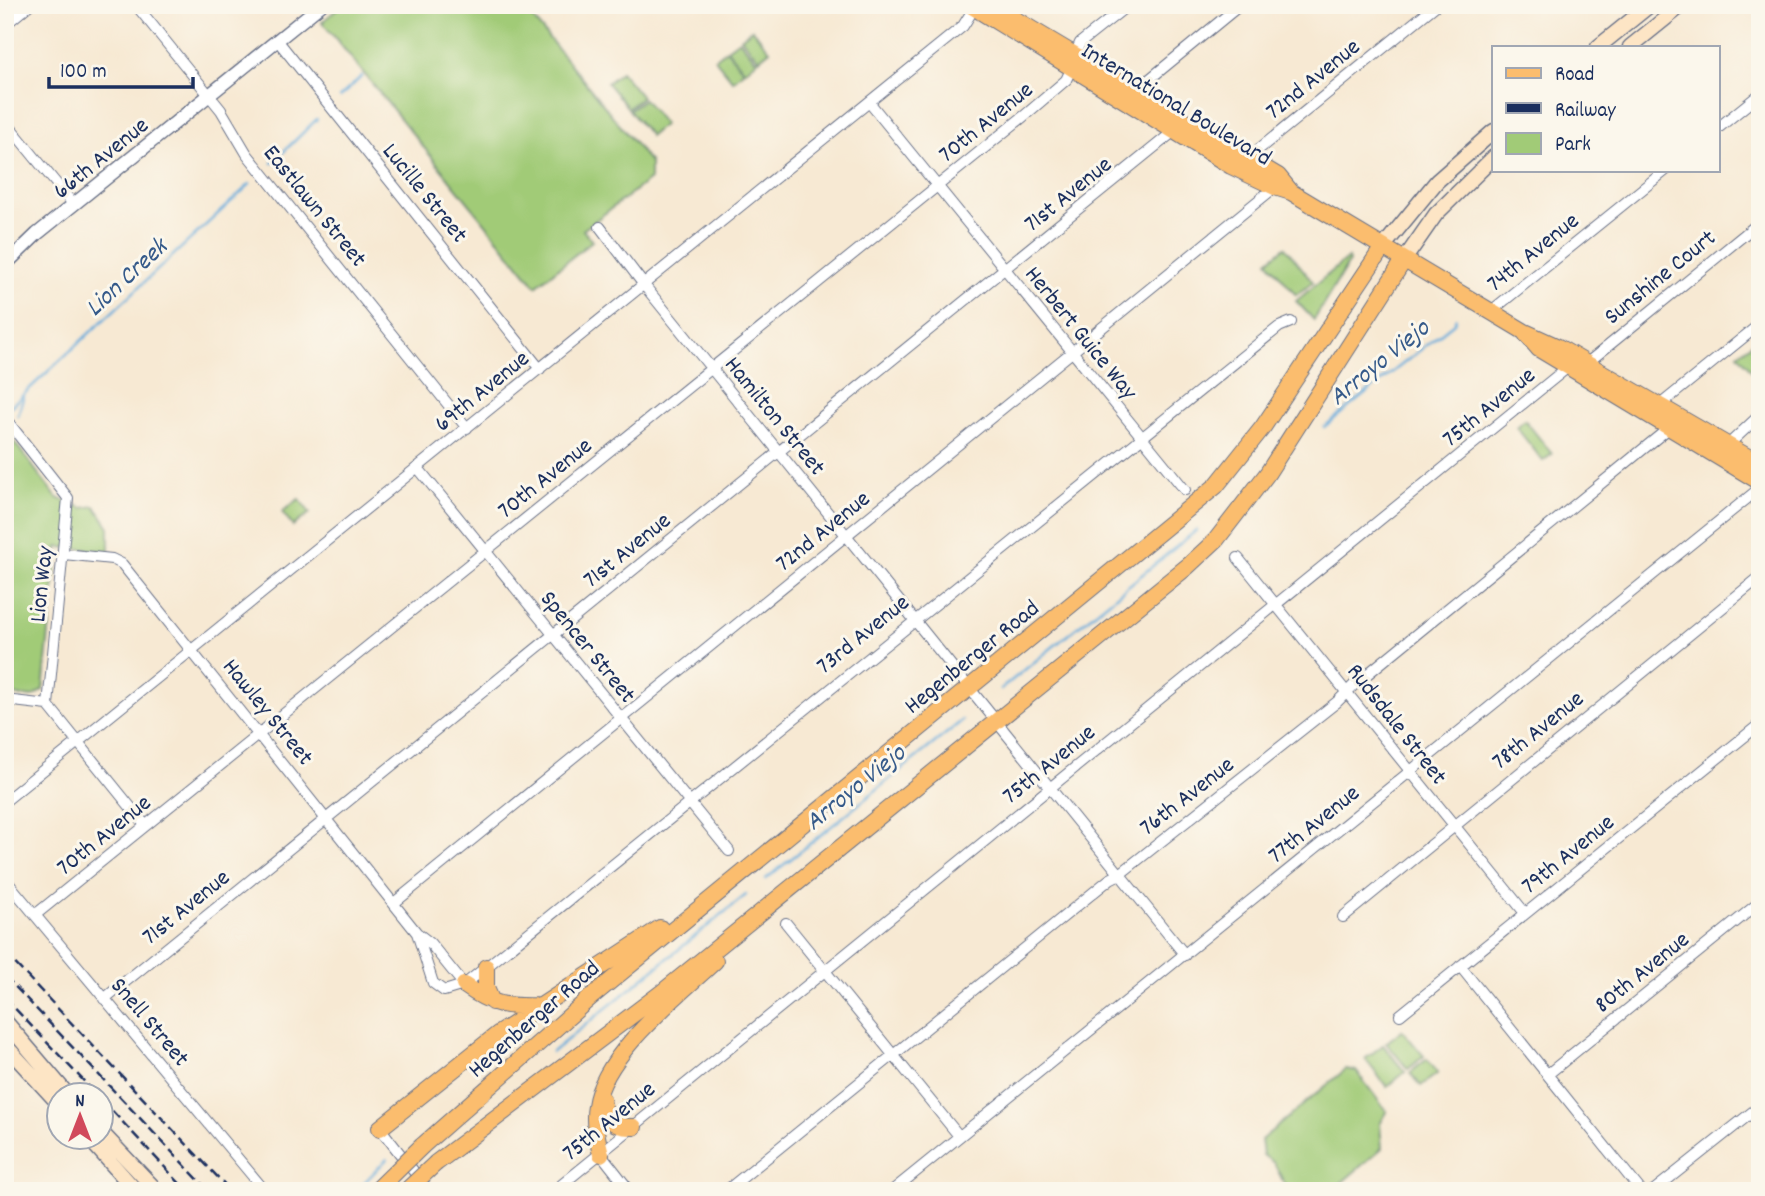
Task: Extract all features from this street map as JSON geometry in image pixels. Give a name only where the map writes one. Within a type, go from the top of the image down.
[{"type":"main road","points":[[1599,46],[1650,5]]},
{"type":"main road","points":[[1631,46],[1682,5]]},
{"type":"main road","name":"International Boulevard","points":[[978,6],[1074,61],[1135,91],[1248,158],[1278,176],[1291,192]]},
{"type":"main road","name":"International Boulevard","points":[[1074,61],[1173,132],[1275,187],[1291,192],[1490,312],[1543,339],[1760,464]]},
{"type":"main road","points":[[1383,247],[1437,181],[1492,133]]},
{"type":"main road","points":[[1404,260],[1436,214],[1492,159]]},
{"type":"main road","name":"Hegenberger Road","points":[[376,1191],[422,1146],[591,997],[1216,486],[1263,427],[1383,247]]},
{"type":"main road","name":"Hegenberger Road","points":[[406,1191],[436,1163],[660,994],[1188,566],[1216,540],[1267,474],[1404,260]]},
{"type":"main road","name":"International Boulevard","points":[[1525,332],[1539,349],[1760,482]]},
{"type":"main road","points":[[380,1128],[498,1034],[544,1006],[744,870]]},
{"type":"main road","points":[[601,1154],[595,1121],[600,1088],[627,1048],[771,903]]},
{"type":"main road","points":[[486,967],[486,988],[492,1002]]},
{"type":"main road","points":[[464,985],[505,1007],[544,1006]]},
{"type":"main road","points":[[5,1021],[13,1052],[46,1089]]},
{"type":"main road","points":[[13,1052],[49,1080]]},
{"type":"main road","points":[[600,1088],[604,1115],[618,1126],[634,1127]]},
{"type":"main road","points":[[116,1148],[158,1191]]},
{"type":"main road","points":[[99,1150],[136,1191]]},
{"type":"street","points":[[5,25],[29,5]]},
{"type":"street","name":"Eastlawn Street","points":[[136,5],[209,96],[247,154],[467,428]]},
{"type":"street","name":"66th Avenue","points":[[5,265],[73,204],[321,5]]},
{"type":"street","name":"70th Avenue","points":[[35,915],[1063,84],[1080,43],[1128,5]]},
{"type":"street","points":[[1135,91],[1240,5]]},
{"type":"street","name":"72nd Avenue","points":[[1248,158],[1436,5]]},
{"type":"street","name":"69th Avenue","points":[[5,801],[963,26],[978,6]]},
{"type":"street","name":"Lucille Street","points":[[278,41],[540,369]]},
{"type":"street","points":[[1720,126],[1760,94]]},
{"type":"street","name":"Herbert Guice Way","points":[[869,102],[1072,355],[1185,490]]},
{"type":"street","points":[[5,121],[73,204]]},
{"type":"street","name":"71st Avenue","points":[[104,999],[1173,132]]},
{"type":"street","name":"74th Avenue","points":[[1490,312],[1663,172]]},
{"type":"street","name":"72nd Avenue","points":[[394,903],[1072,355],[1275,187]]},
{"type":"street","name":"Sunshine Court","points":[[1586,364],[1760,222]]},
{"type":"street","name":"Hamilton Street","points":[[600,227],[1185,955]]},
{"type":"street","name":"73rd Avenue","points":[[464,985],[1279,327],[1291,322]]},
{"type":"street","points":[[1660,405],[1760,324]]},
{"type":"street","name":"75th Avenue","points":[[554,1191],[1568,367]]},
{"type":"street","points":[[1728,445],[1760,415]]},
{"type":"street","name":"Lion Way","points":[[5,418],[68,498],[48,705]]},
{"type":"street","name":"76th Avenue","points":[[726,1191],[1110,879],[1120,874],[1340,700],[1347,690],[1669,428]]},
{"type":"street","name":"Spencer Street","points":[[418,468],[729,851]]},
{"type":"street","name":"77th Avenue","points":[[892,1191],[1760,488]]},
{"type":"street","name":"Hawley Street","points":[[64,554],[112,559],[122,564],[417,933],[430,943],[464,985],[444,991],[438,988],[433,982],[417,933]]},
{"type":"street","name":"Rudsdale Street","points":[[1238,558],[1525,914]]},
{"type":"street","name":"78th Avenue","points":[[1343,917],[1452,825],[1760,577]]},
{"type":"street","points":[[5,700],[48,705],[145,825]]},
{"type":"street","name":"79th Avenue","points":[[1400,1015],[1760,724]]},
{"type":"street","name":"Snell Street","points":[[5,879],[265,1191]]},
{"type":"street","name":"80th Avenue","points":[[1548,1074],[1760,902]]},
{"type":"street","points":[[786,923],[959,1136]]},
{"type":"street","points":[[1460,966],[1641,1191]]},
{"type":"street","points":[[1653,1191],[1760,1106]]},
{"type":"street","points":[[380,1128],[429,1191]]},
{"type":"street","points":[[601,1154],[630,1191]]},
{"type":"green space","points":[[342,5],[522,5],[650,162],[650,179],[583,230],[592,241],[536,286],[322,22]]},
{"type":"green space","points":[[752,29],[770,50],[759,59],[741,38]]},
{"type":"green space","points":[[739,40],[757,61],[745,71],[727,49]]},
{"type":"green space","points":[[726,50],[744,71],[733,81],[715,59]]},
{"type":"green space","points":[[621,72],[642,97],[628,108],[607,83]]},
{"type":"green space","points":[[644,99],[664,124],[650,136],[629,110]]},
{"type":"green space","points":[[1285,247],[1313,282],[1296,295],[1268,261]]},
{"type":"green space","points":[[1348,258],[1349,262],[1314,320],[1296,301]]},
{"type":"green space","points":[[1758,338],[1760,340],[1760,381],[1738,354]]},
{"type":"green space","points":[[1525,420],[1552,454],[1543,461],[1516,427]]},
{"type":"green space","points":[[5,430],[57,498],[83,508],[95,506],[109,527],[109,551],[58,547],[43,690],[32,697],[5,694]]},
{"type":"green space","points":[[299,499],[310,513],[293,526],[282,512]]},
{"type":"green space","points":[[1402,1030],[1424,1056],[1408,1069],[1386,1043]]},
{"type":"green space","points":[[1383,1045],[1405,1072],[1387,1087],[1365,1059]]},
{"type":"green space","points":[[1427,1059],[1438,1073],[1421,1086],[1410,1073]]},
{"type":"green space","points":[[1346,1069],[1356,1071],[1387,1112],[1380,1124],[1382,1148],[1332,1191],[1288,1191],[1274,1163],[1263,1155],[1261,1140]]},
{"type":"waterway","name":"Lion Creek","points":[[340,97],[362,76]]},
{"type":"waterway","name":"Lion Creek","points":[[272,163],[317,119]]},
{"type":"waterway","name":"Lion Creek","points":[[11,406],[250,184]]},
{"type":"waterway","name":"Arroyo Viejo","points":[[1324,427],[1454,323],[1456,318]]},
{"type":"waterway","name":"Lion Creek","points":[[18,416],[24,394]]},
{"type":"waterway","name":"Arroyo Viejo","points":[[1001,689],[1197,530]]},
{"type":"waterway","name":"Arroyo Viejo","points":[[766,879],[963,720]]},
{"type":"waterway","name":"Arroyo Viejo","points":[[552,1052],[746,895]]},
{"type":"waterway","name":"Arroyo Viejo","points":[[356,1191],[387,1159]]},
{"type":"railway","points":[[5,953],[231,1191]]},
{"type":"railway","points":[[5,976],[209,1191]]},
{"type":"railway","points":[[5,998],[83,1080]]},
{"type":"railway","points":[[116,1115],[187,1191]]}]
